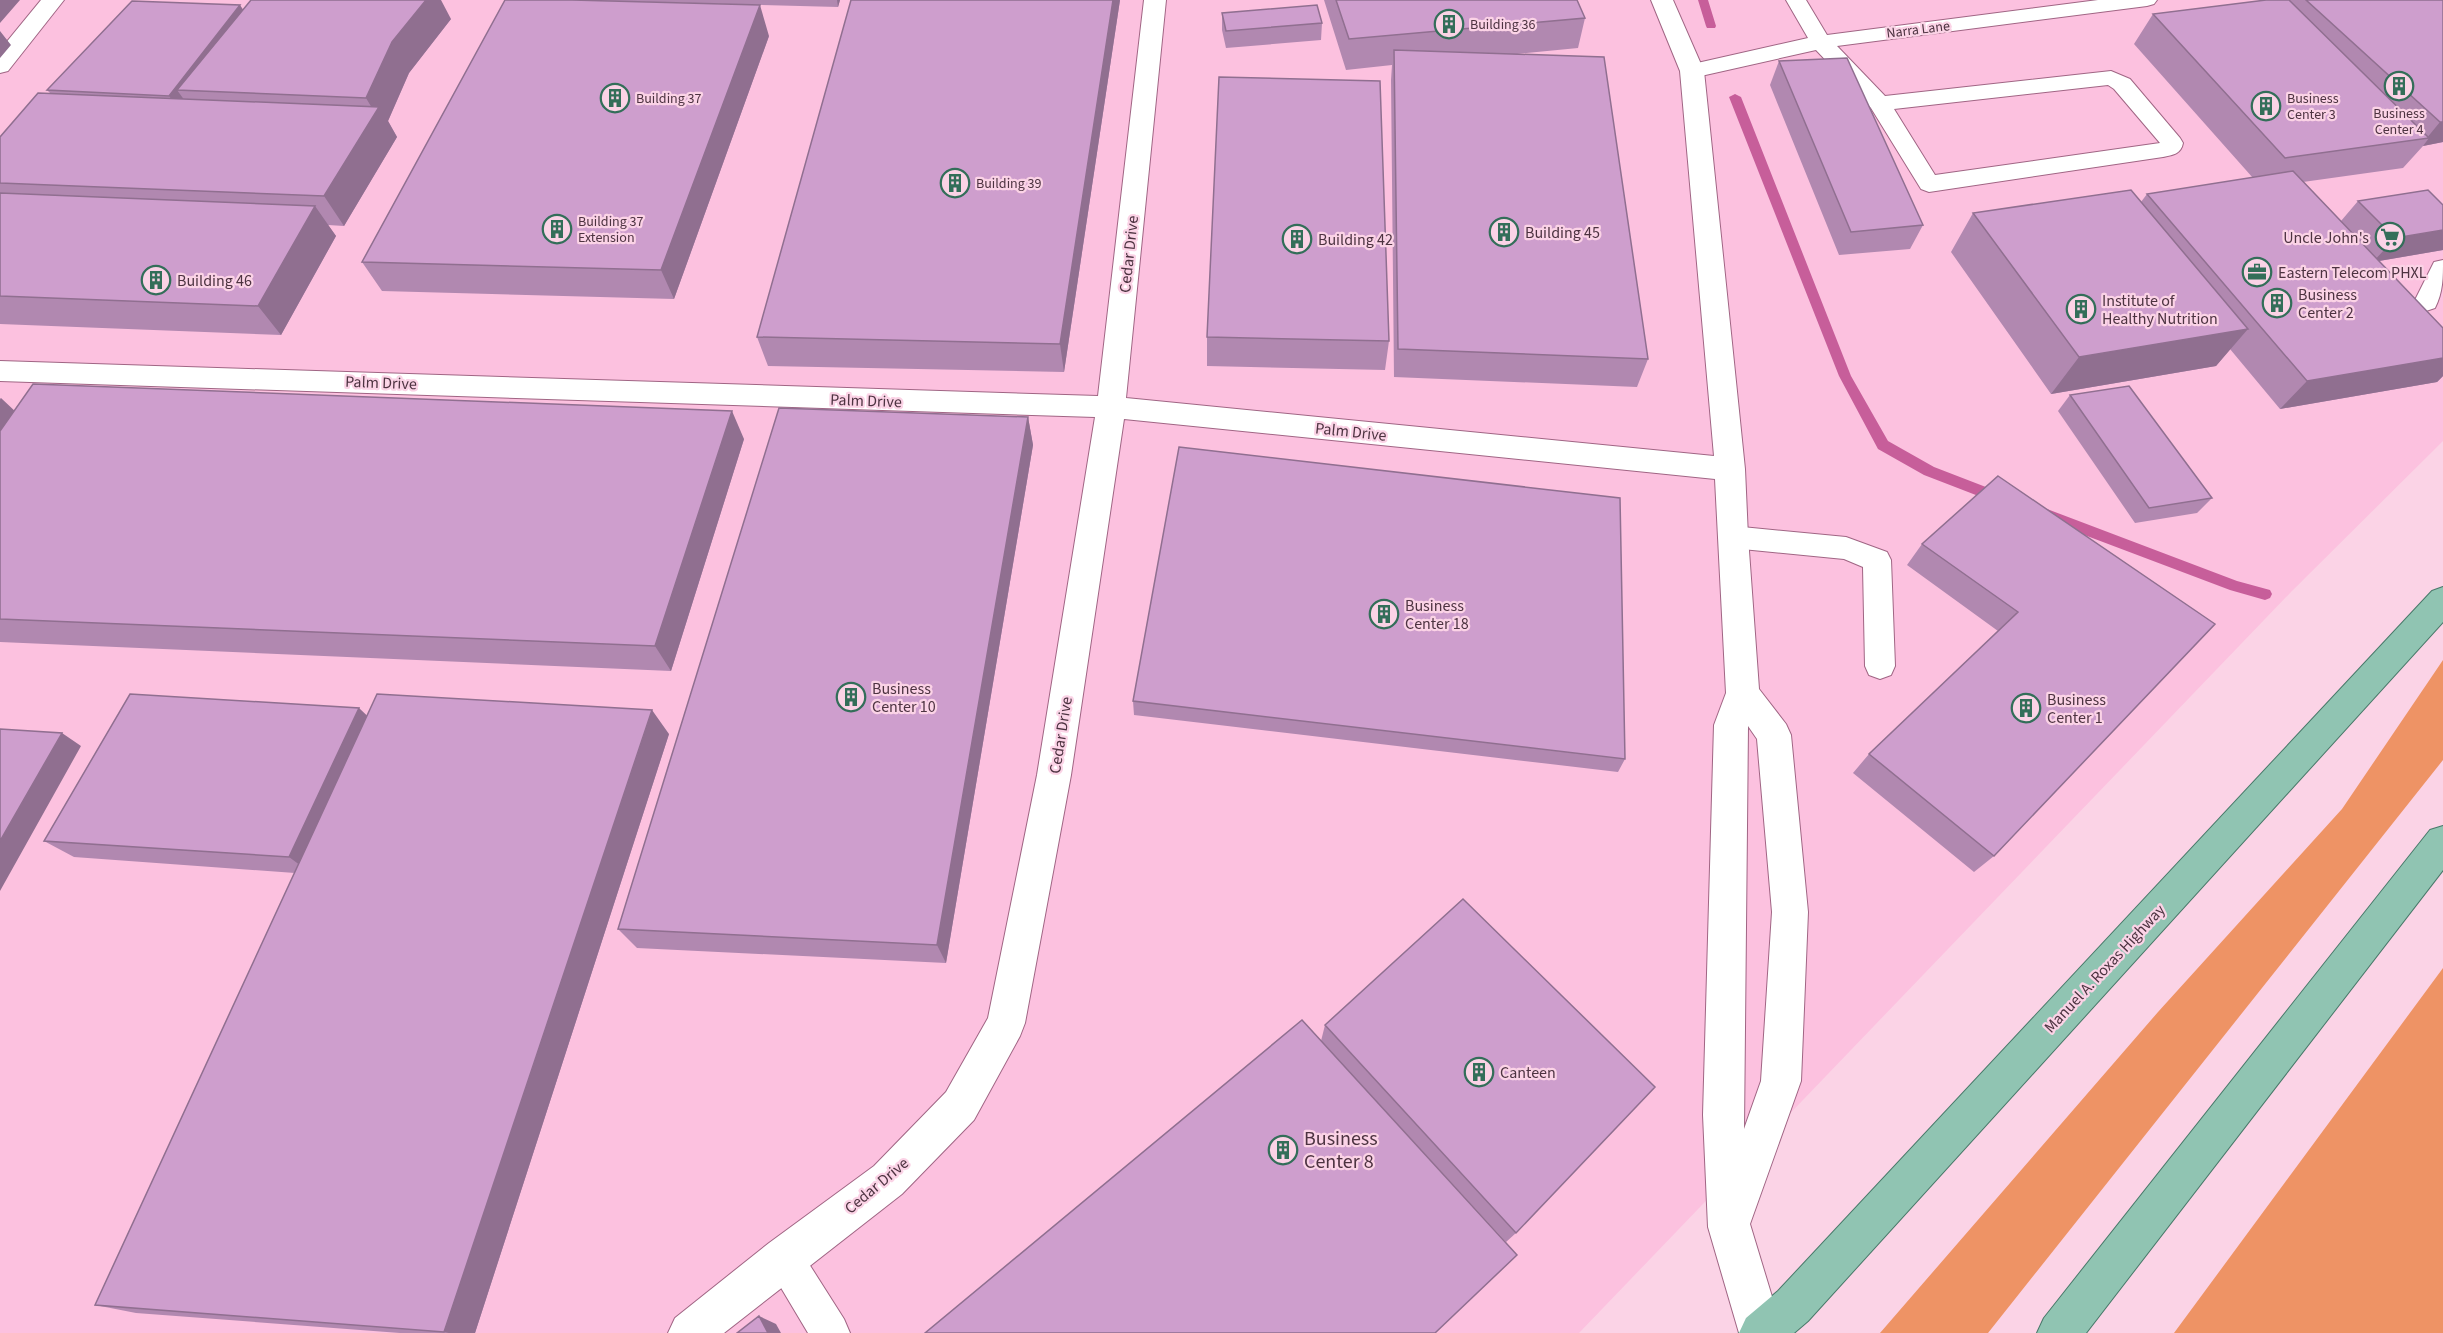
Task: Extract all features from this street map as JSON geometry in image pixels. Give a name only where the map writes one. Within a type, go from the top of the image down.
[{"type":"main road","name":"Manuel A. Roxas Highway","points":[[1761,1333],[1793,1306],[2443,600]]},
{"type":"main road","points":[[2059,1333],[2443,842]]},
{"type":"street","points":[[0,66],[53,0]]},
{"type":"street","name":"Cedar Drive","points":[[690,1333],[784,1257],[888,1180],[960,1106],[1006,1023],[1054,775],[1112,407],[1155,0]]},
{"type":"street","points":[[1662,0],[1692,71],[1730,469],[1732,537],[1743,693],[1731,725],[1723,1115],[1729,1227],[1761,1333]]},
{"type":"street","name":"Palm Drive","points":[[0,370],[1112,407],[1730,469]]},
{"type":"street","points":[[1729,1227],[1781,1081],[1790,912],[1774,735],[1743,693]]},
{"type":"lane","points":[[1796,0],[1821,42],[1880,104],[1929,184],[2163,150],[2171,147],[2172,143],[2122,84],[2111,78],[2099,77],[1880,104]]},
{"type":"lane","name":"Narra Lane","points":[[1692,71],[1821,42],[2147,0]]},
{"type":"lane","points":[[2426,302],[2443,268]]},
{"type":"lane","points":[[1732,537],[1846,548],[1877,560],[1880,666]]},
{"type":"lane","points":[[784,1257],[830,1333]]},
{"type":"shaded area","points":[[0,0],[2443,0],[2443,441],[2291,592],[1579,1333],[0,1333]]},
{"type":"shaded area","points":[[2443,660],[2443,760],[1988,1333],[1880,1333],[2158,1012],[2342,809]]},
{"type":"shaded area","points":[[2443,968],[2443,1333],[2174,1333]]},
{"type":"building","points":[[251,0],[426,0],[392,42],[366,98],[177,90]]},
{"type":"building","points":[[505,0],[760,5],[661,270],[362,262]]},
{"type":"building","name":"Building 39","points":[[851,0],[1113,0],[1060,344],[757,337]]},
{"type":"building","points":[[1336,0],[1577,0],[1585,18],[1349,39]]},
{"type":"building","points":[[2266,0],[2289,0],[2429,138],[2285,158],[2153,14]]},
{"type":"building","points":[[2306,0],[2443,0],[2443,122],[2440,122]]},
{"type":"building","points":[[132,1],[240,5],[169,96],[47,90]]},
{"type":"building","points":[[1317,5],[1322,23],[1226,31],[1222,13]]},
{"type":"building","name":"Building 45","points":[[1394,50],[1604,57],[1648,359],[1398,349]]},
{"type":"building","points":[[1847,58],[1923,225],[1851,232],[1779,61]]},
{"type":"building","name":"Building 42","points":[[1219,77],[1380,81],[1389,341],[1207,337]]},
{"type":"building","points":[[38,93],[379,107],[324,196],[0,183],[0,137]]},
{"type":"building","name":"Business Center 2","points":[[2293,171],[2443,328],[2443,358],[2307,381],[2147,194]]},
{"type":"building","points":[[2131,190],[2248,329],[2079,357],[1973,213]]},
{"type":"building","points":[[2428,190],[2443,205],[2443,230],[2395,238],[2358,201]]},
{"type":"building","name":"Building 46","points":[[0,193],[315,206],[258,306],[0,296]]},
{"type":"building","points":[[33,384],[732,411],[655,646],[0,619],[0,431]]},
{"type":"building","points":[[2129,386],[2212,498],[2149,508],[2070,395]]},
{"type":"building","name":"Business Center 10","points":[[779,408],[1028,417],[937,945],[618,929]]},
{"type":"building","name":"Business Center 18","points":[[1179,447],[1620,498],[1625,759],[1133,701]]},
{"type":"building","name":"Business Center 1","points":[[1998,476],[2215,624],[1994,856],[1869,754],[2018,612],[1922,544]]},
{"type":"building","points":[[130,694],[359,708],[289,857],[44,841]]},
{"type":"building","points":[[377,694],[652,710],[444,1332],[95,1305]]},
{"type":"building","points":[[0,729],[62,733],[0,841]]},
{"type":"building","name":"Canteen","points":[[1463,899],[1655,1087],[1516,1233],[1325,1025]]},
{"type":"building","name":"Business Center 8","points":[[1302,1020],[1517,1255],[1435,1333],[925,1333]]},
{"type":"building","points":[[759,1316],[768,1333],[737,1333]]},
{"type":"waterway","points":[[1703,0],[1711,26]]},
{"type":"waterway","points":[[1735,97],[1845,376],[1883,445],[1929,471],[1999,498]]},
{"type":"waterway","points":[[2047,515],[2235,586],[2265,594]]},
{"type":"place","name":"Building 36","points":[[1449,24]]},
{"type":"place","name":"Business Center 4","points":[[2399,86]]},
{"type":"place","name":"Building 37","points":[[615,98]]},
{"type":"place","name":"Business Center 3","points":[[2266,106]]},
{"type":"place","name":"Building 39","points":[[955,183]]},
{"type":"place","name":"Building 37 Extension","points":[[557,229]]},
{"type":"place","name":"Building 45","points":[[1504,232]]},
{"type":"place","name":"Uncle John's","points":[[2390,237]]},
{"type":"place","name":"Building 42","points":[[1297,239]]},
{"type":"place","name":"Eastern Telecom PHXL","points":[[2257,272]]},
{"type":"place","name":"Building 46","points":[[156,280]]},
{"type":"place","name":"Business Center 2","points":[[2277,303]]},
{"type":"place","name":"Institute of Healthy Nutrition","points":[[2081,309]]},
{"type":"place","name":"Business Center 18","points":[[1384,614]]},
{"type":"place","name":"Business Center 10","points":[[851,697]]},
{"type":"place","name":"Business Center 1","points":[[2026,708]]},
{"type":"place","name":"Canteen","points":[[1479,1072]]},
{"type":"place","name":"Business Center 8","points":[[1283,1150]]}]
